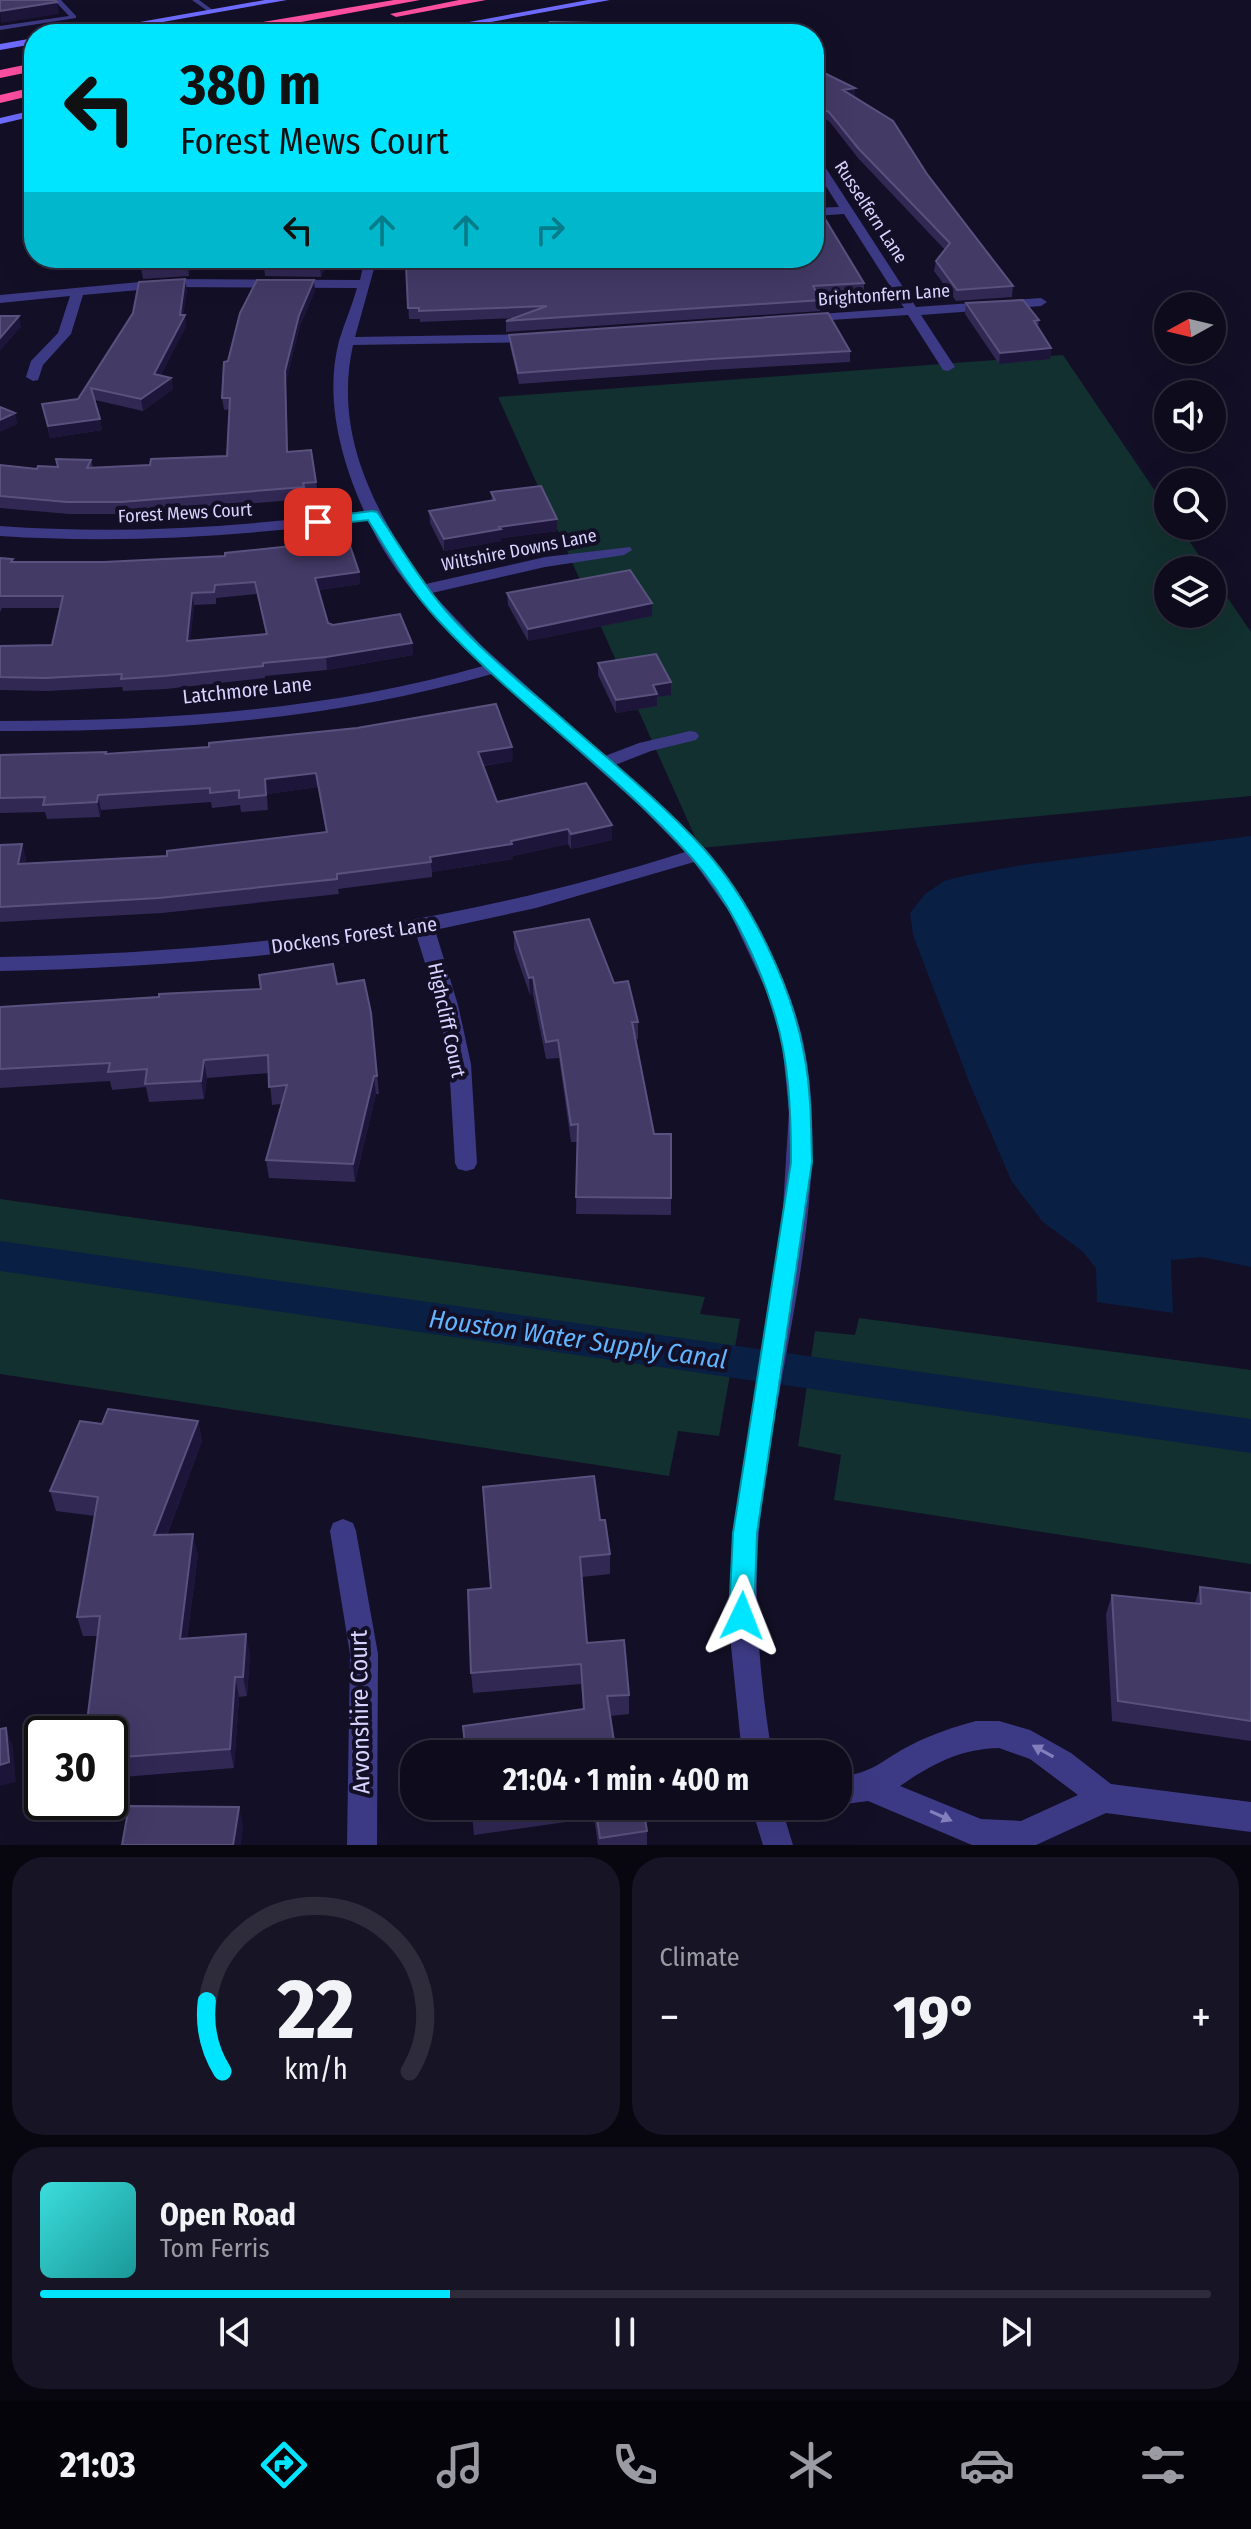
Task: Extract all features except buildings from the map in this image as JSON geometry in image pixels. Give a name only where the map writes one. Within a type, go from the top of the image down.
[{"type":"highway","points":[[274,24],[414,0]]},
{"type":"highway","points":[[340,24],[480,0]]},
{"type":"highway","points":[[361,23],[403,13]]},
{"type":"highway","points":[[0,74],[24,69]]},
{"type":"highway","points":[[0,86],[24,81]]},
{"type":"highway","points":[[0,99],[24,93]]},
{"type":"main road","points":[[135,24],[282,0]]},
{"type":"main road","points":[[467,24],[605,0]]},
{"type":"main road","points":[[0,47],[24,43]]},
{"type":"main road","points":[[0,121],[24,115]]},
{"type":"street","name":"Russelfern Lane","points":[[824,173],[948,367]]},
{"type":"street","points":[[824,211],[849,210]]},
{"type":"street","points":[[369,268],[346,341],[340,392],[342,419],[352,464],[372,515],[441,615],[699,854],[742,917],[782,1005],[794,1053],[801,1111],[802,1162],[745,1533],[742,1616],[748,1701],[755,1740]]},
{"type":"street","points":[[0,299],[78,290],[219,281],[365,284]]},
{"type":"street","points":[[33,377],[36,364],[64,334],[78,290]]},
{"type":"street","name":"Brightonfern Lane","points":[[787,320],[1041,302]]},
{"type":"street","points":[[346,341],[439,342],[551,336]]},
{"type":"street","name":"Forest Mews Court","points":[[0,531],[65,537],[154,537],[269,529],[372,515]]},
{"type":"street","name":"Wiltshire Downs Lane","points":[[422,590],[545,562],[624,550]]},
{"type":"street","name":"Latchmore Lane","points":[[0,726],[168,721],[284,710],[396,693],[495,668]]},
{"type":"street","points":[[603,763],[645,747],[690,736]]},
{"type":"street","name":"Dockens Forest Lane","points":[[0,964],[156,959],[334,940],[424,926],[568,894],[699,854]]},
{"type":"street","name":"Highcliff Court","points":[[424,926],[448,1005],[460,1064],[466,1163]]},
{"type":"street","name":"Arvonshire Court","points":[[343,1531],[364,1654],[362,1845]]},
{"type":"street","points":[[852,1789],[868,1787],[922,1754],[969,1733],[1014,1736],[1051,1755],[1105,1798],[1251,1817]]},
{"type":"street","points":[[868,1787],[981,1834],[1022,1836],[1105,1798]]},
{"type":"street","points":[[770,1820],[778,1845]]},
{"type":"lane","points":[[27,24],[74,17],[57,0]]},
{"type":"lane","points":[[195,0],[211,11]]},
{"type":"lane","points":[[0,28],[24,24]]},
{"type":"green space","points":[[1063,355],[1154,489],[1154,540],[1189,540],[1199,556],[1154,556],[1154,628],[1226,628],[1226,595],[1251,632],[1251,796],[700,848],[498,397]]},
{"type":"green space","points":[[0,1199],[705,1297],[700,1314],[740,1319],[719,1436],[678,1431],[669,1476],[0,1374]]},
{"type":"green space","points":[[859,1318],[1251,1370],[1251,1564],[834,1500],[841,1455],[798,1446],[815,1331],[855,1335]]},
{"type":"water","points":[[1251,836],[1251,1267],[1202,1257],[1171,1260],[1173,1313],[1097,1302],[1096,1268],[1082,1251],[1043,1222],[1012,1182],[971,1087],[913,935],[910,913],[925,894],[944,881],[968,875],[1022,865]]},
{"type":"waterway","name":"Houston Water Supply Canal","points":[[0,1256],[1251,1436]]},
{"type":"route","points":[[318,522],[372,515],[404,566],[441,615],[699,854],[742,917],[782,1005],[794,1053],[801,1111],[802,1162],[745,1533],[742,1616]]}]
